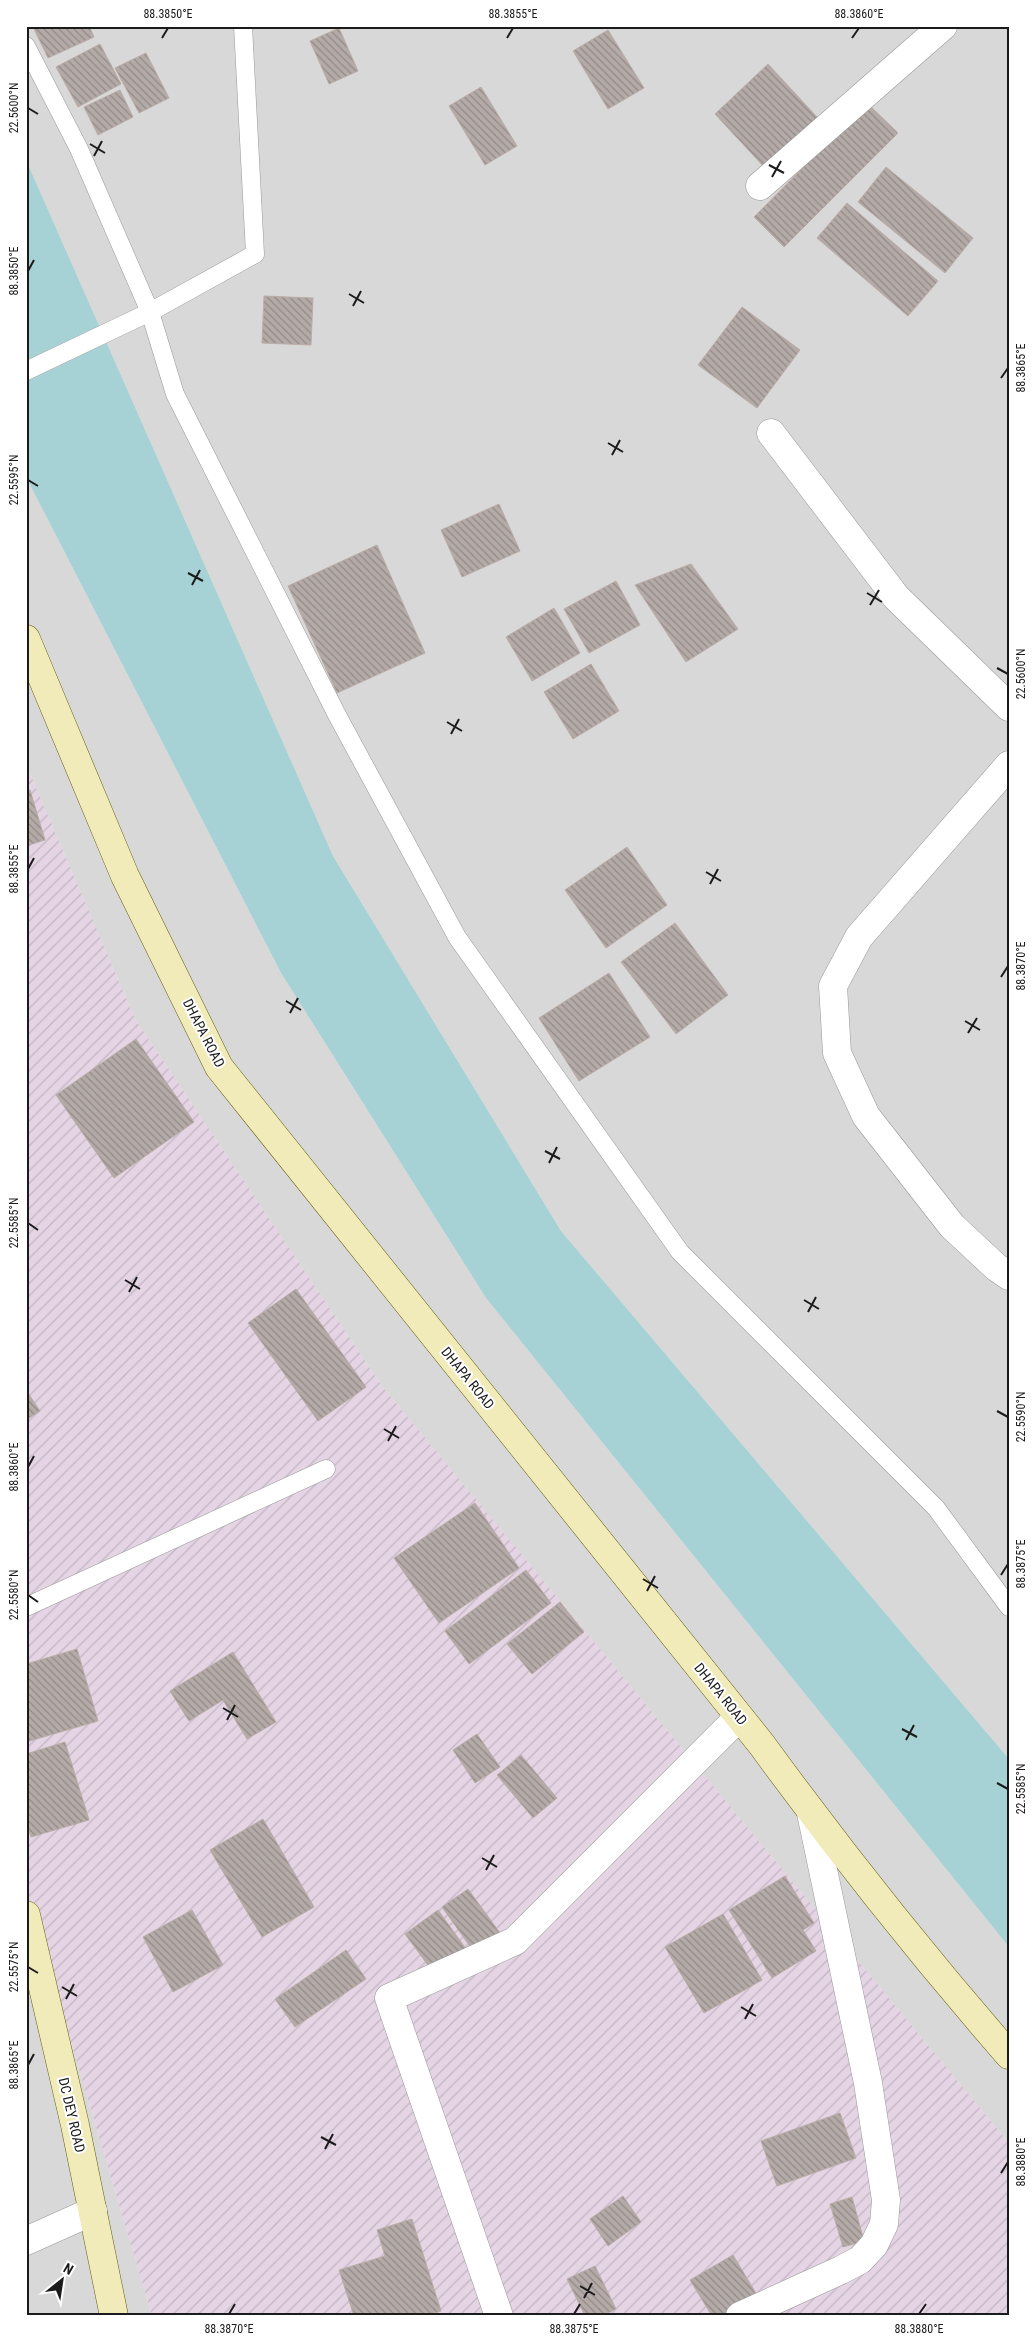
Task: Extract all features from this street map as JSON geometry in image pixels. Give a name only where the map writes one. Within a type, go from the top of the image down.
[{"type":"street","points":[[760,186],[942,26]]},
{"type":"street","points":[[771,432],[896,597],[1009,707]]},
{"type":"street","name":"DHAPA ROAD","points":[[26,639],[125,876],[219,1066],[740,1717],[811,1813],[951,1989],[1009,2055]]},
{"type":"street","points":[[1009,765],[859,937],[833,986],[837,1053],[866,1116],[952,1226],[996,1268],[1009,1276]]},
{"type":"street","points":[[499,2316],[389,1998],[515,1941],[740,1717]]},
{"type":"street","points":[[740,2316],[860,2260],[874,2245],[884,2224],[886,2200],[868,2083],[811,1813]]},
{"type":"street","name":"DC DEY ROAD","points":[[26,1914],[93,2211],[114,2316]]},
{"type":"street","points":[[26,2241],[93,2211]]},
{"type":"lane","points":[[26,371],[150,312],[255,254],[243,26]]},
{"type":"lane","points":[[26,46],[79,149],[150,312],[176,394],[337,715],[457,938],[680,1252],[936,1508],[1009,1608]]},
{"type":"lane","points":[[26,1607],[326,1469]]},
{"type":"shaded area","points":[[26,26],[1009,26],[1009,1759],[561,1231],[333,856],[26,160]]},
{"type":"shaded area","points":[[26,477],[281,973],[486,1298],[1009,1947],[1009,2143],[382,1386],[135,1019],[26,764]]},
{"type":"shaded area","points":[[26,764],[135,1019],[382,1386],[1009,2143],[1009,2316],[152,2316],[26,1890]]},
{"type":"shaded area","points":[[26,1890],[152,2316],[26,2316]]},
{"type":"water","points":[[26,160],[333,856],[561,1231],[1009,1759],[1009,1947],[486,1298],[281,973],[26,477]]},
{"type":"building","points":[[41,26],[89,26],[94,37],[48,58],[34,29]]},
{"type":"building","points":[[339,28],[358,71],[329,84],[310,41]]},
{"type":"building","points":[[608,30],[644,88],[608,109],[573,51]]},
{"type":"building","points":[[100,44],[121,84],[78,107],[56,67]]},
{"type":"building","points":[[146,53],[169,98],[139,113],[115,68]]},
{"type":"building","points":[[768,64],[817,117],[764,167],[715,114]]},
{"type":"building","points":[[481,87],[517,146],[485,165],[449,106]]},
{"type":"building","points":[[120,90],[133,117],[98,135],[84,107]]},
{"type":"building","points":[[867,103],[898,133],[784,247],[754,217]]},
{"type":"building","points":[[886,167],[973,238],[945,273],[858,202]]},
{"type":"building","points":[[847,203],[938,281],[908,316],[817,238]]},
{"type":"building","points":[[264,296],[313,298],[311,345],[262,343]]},
{"type":"building","points":[[742,307],[800,350],[757,408],[698,365]]},
{"type":"building","points":[[499,504],[520,551],[462,577],[441,530]]},
{"type":"building","points":[[377,545],[425,653],[337,693],[288,586]]},
{"type":"building","points":[[691,564],[738,629],[686,662],[635,585]]},
{"type":"building","points":[[616,581],[640,625],[589,653],[564,609]]},
{"type":"building","points":[[554,608],[580,653],[532,681],[506,637]]},
{"type":"building","points":[[591,664],[619,711],[573,739],[544,692]]},
{"type":"building","points":[[30,790],[45,840],[26,846],[26,791]]},
{"type":"building","points":[[627,847],[667,905],[606,948],[565,890]]},
{"type":"building","points":[[675,923],[728,995],[676,1034],[621,962]]},
{"type":"building","points":[[609,973],[650,1037],[579,1081],[539,1018]]},
{"type":"building","points":[[136,1039],[194,1122],[114,1178],[56,1095]]},
{"type":"building","points":[[296,1289],[366,1387],[318,1421],[248,1323]]},
{"type":"building","points":[[26,1390],[40,1411],[26,1420]]},
{"type":"building","points":[[475,1503],[519,1568],[439,1623],[394,1558]]},
{"type":"building","points":[[526,1570],[551,1603],[469,1664],[445,1631]]},
{"type":"building","points":[[560,1602],[584,1632],[532,1674],[507,1644]]},
{"type":"building","points":[[77,1649],[98,1721],[26,1742],[26,1664]]},
{"type":"building","points":[[233,1652],[276,1722],[247,1739],[223,1700],[189,1721],[170,1691]]},
{"type":"building","points":[[477,1734],[500,1767],[475,1783],[453,1750]]},
{"type":"building","points":[[65,1742],[89,1820],[31,1837],[26,1820],[26,1754]]},
{"type":"building","points":[[521,1755],[557,1798],[533,1818],[497,1775]]},
{"type":"building","points":[[263,1819],[314,1907],[262,1937],[210,1850]]},
{"type":"building","points":[[785,1876],[814,1923],[803,1930],[816,1951],[772,1978],[729,1910]]},
{"type":"building","points":[[468,1889],[500,1933],[474,1952],[442,1907]]},
{"type":"building","points":[[192,1910],[223,1965],[173,1992],[143,1937]]},
{"type":"building","points":[[438,1910],[469,1953],[436,1976],[405,1934]]},
{"type":"building","points":[[723,1914],[762,1980],[704,2013],[665,1947]]},
{"type":"building","points":[[346,1950],[366,1979],[295,2027],[275,1999]]},
{"type":"building","points":[[840,2113],[856,2158],[777,2186],[761,2141]]},
{"type":"building","points":[[623,2196],[641,2222],[608,2246],[590,2219]]},
{"type":"building","points":[[852,2197],[864,2241],[843,2247],[830,2204]]},
{"type":"building","points":[[412,2219],[441,2311],[425,2316],[354,2316],[339,2270],[385,2256],[377,2230]]},
{"type":"building","points":[[733,2255],[757,2295],[722,2316],[712,2316],[690,2280]]},
{"type":"building","points":[[595,2266],[616,2309],[602,2316],[585,2316],[567,2279]]}]
